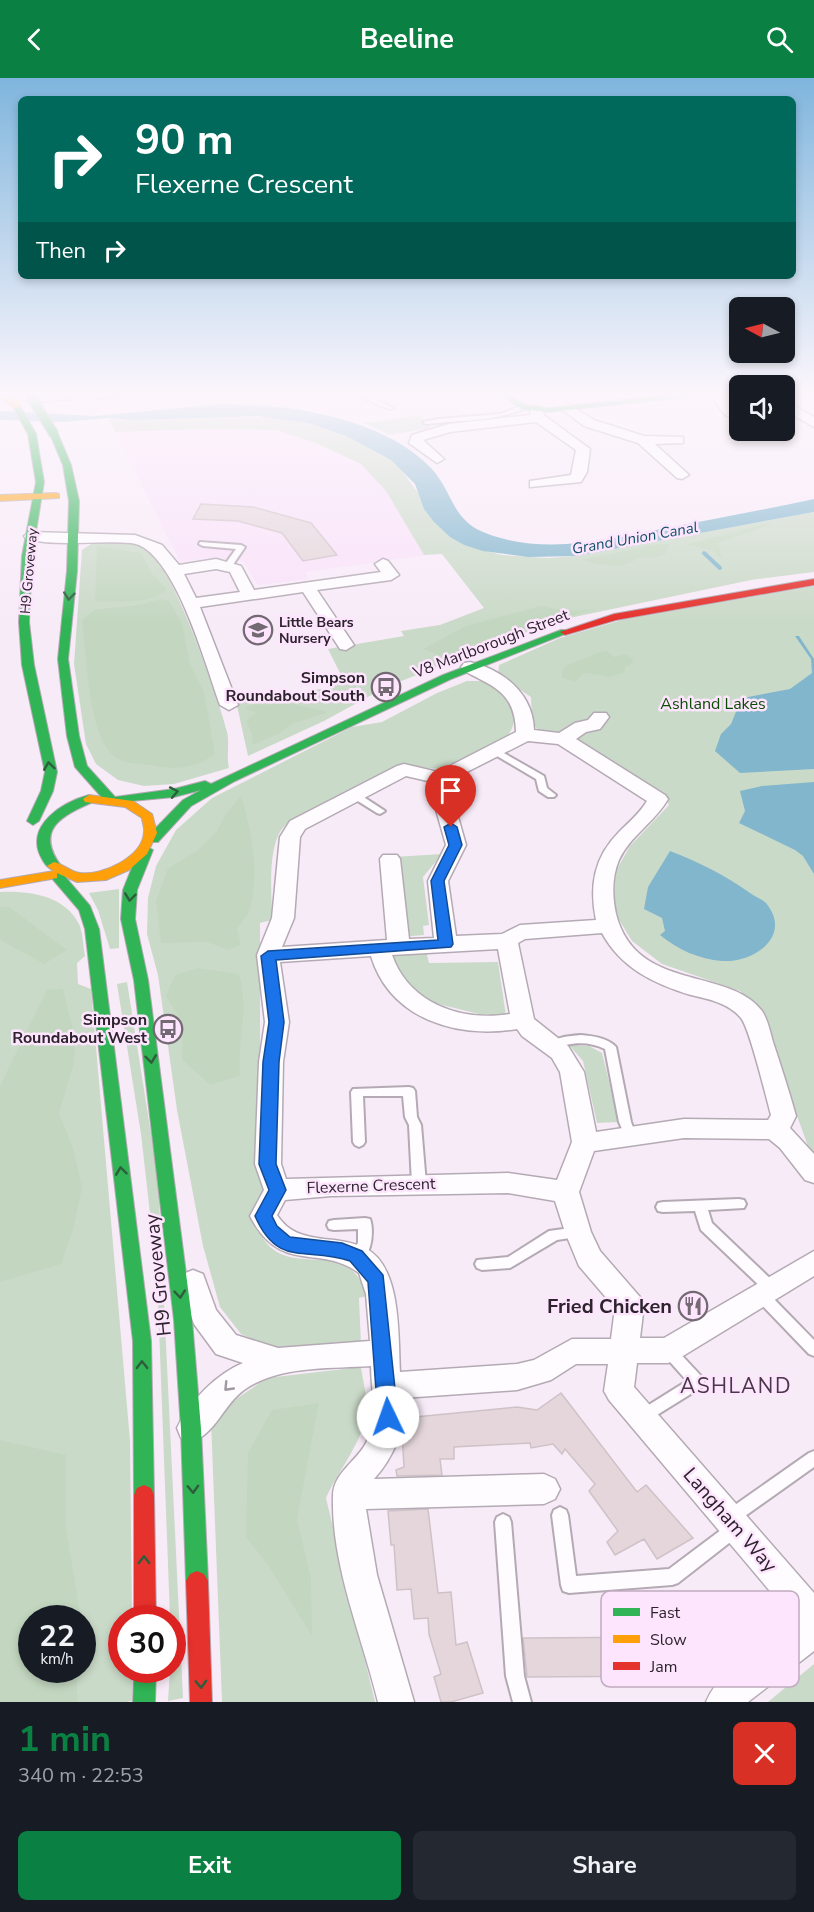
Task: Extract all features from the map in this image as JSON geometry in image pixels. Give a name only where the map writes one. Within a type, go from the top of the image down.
[{"type":"street","points":[[39,471],[32,532],[66,538],[135,539],[162,552],[190,604],[229,705]]},
{"type":"street","points":[[30,863],[55,875],[74,878],[108,873],[130,864],[150,845],[154,828],[142,811],[113,800],[81,767],[72,736],[63,660],[66,538],[74,521],[74,503],[67,471]]},
{"type":"street","points":[[541,498],[532,481],[580,484],[581,471]]},
{"type":"street","points":[[677,471],[682,475]]},
{"type":"street","points":[[0,499],[36,504],[62,490],[70,481]]},
{"type":"street","points":[[0,499],[16,506],[74,503]]},
{"type":"street","name":"H9 Groveway","points":[[27,829],[47,790],[51,772],[27,652],[24,591],[32,532]]},
{"type":"street","points":[[27,556],[40,545],[66,538]]},
{"type":"street","points":[[172,571],[216,564],[236,569],[249,595]]},
{"type":"street","points":[[190,604],[391,575],[383,564]]},
{"type":"street","name":"V8 Marlborough Street","points":[[150,845],[187,803],[231,778],[470,667],[544,638],[614,617],[814,582]]},
{"type":"street","points":[[308,588],[346,645]]},
{"type":"street","points":[[470,667],[503,685],[521,700],[526,717],[525,735]]},
{"type":"street","points":[[563,739],[571,732],[594,725],[600,717]]},
{"type":"street","points":[[396,1702],[385,1654],[357,1558],[348,1495],[362,1468],[377,1452],[388,1417],[376,1280],[356,1256],[342,1251],[299,1247],[284,1242],[270,1231],[263,1216],[277,1190],[268,1164],[271,1062],[277,1022],[268,956],[275,942],[285,907],[290,837],[297,825],[404,770],[442,778],[454,769],[525,735],[563,739],[658,799],[651,813],[618,845],[607,864],[602,893],[607,926],[616,942],[656,974],[685,985],[723,993],[741,1004],[753,1016],[784,1116],[775,1130]]},
{"type":"street","name":"V8 Marlborough Street","points":[[27,829],[48,811],[68,803],[174,793],[231,778]]},
{"type":"street","points":[[442,778],[441,792],[456,845],[438,881],[446,944]]},
{"type":"street","name":"H9 Groveway","points":[[150,845],[130,890],[128,919],[141,980],[171,1216],[191,1430],[201,1702]]},
{"type":"street","points":[[390,859],[389,947],[386,974],[398,990],[414,1004],[430,1013],[477,1024],[506,1024],[523,1020]]},
{"type":"street","points":[[0,884],[55,875]]},
{"type":"street","name":"H9 Groveway","points":[[55,875],[85,909],[92,929],[100,990],[142,1341],[145,1605]]},
{"type":"street","points":[[268,956],[507,941],[520,932],[607,926]]},
{"type":"street","points":[[507,941],[523,1020],[530,1030],[560,1052],[572,1072],[585,1143],[566,1192],[578,1232]]},
{"type":"street","points":[[585,1143],[608,1142],[630,1135],[737,1126],[775,1130],[789,1141],[814,1173]]},
{"type":"street","name":"Flexerne Crescent","points":[[277,1190],[331,1185],[508,1183],[566,1192]]},
{"type":"street","points":[[171,1216],[204,1315],[226,1345],[278,1361]]},
{"type":"street","name":"Langham Way","points":[[578,1232],[589,1258],[630,1305],[619,1391],[791,1591]]},
{"type":"street","points":[[387,1386],[517,1377],[541,1371],[572,1352],[623,1349],[668,1350],[814,1262]]},
{"type":"street","points":[[191,1430],[233,1381],[278,1361],[384,1352]]},
{"type":"street","points":[[348,1495],[544,1489]]},
{"type":"street","name":"Langham Way","points":[[799,1601],[814,1618]]},
{"type":"street","points":[[799,1641],[814,1630]]},
{"type":"street","points":[[144,1702],[145,1683]]},
{"type":"street","points":[[724,1702],[738,1687]]},
{"type":"lane","points":[[203,544],[241,547],[227,567]]},
{"type":"lane","points":[[495,751],[541,778],[542,789],[552,795]]},
{"type":"lane","points":[[356,796],[380,811]]},
{"type":"lane","points":[[552,1046],[565,1040],[598,1040],[610,1047],[625,1122],[630,1135]]},
{"type":"lane","points":[[359,1142],[357,1092],[409,1091],[411,1117],[415,1125],[419,1184]]},
{"type":"lane","points":[[663,1207],[739,1204]]},
{"type":"lane","points":[[700,1206],[706,1226],[766,1292],[814,1350]]},
{"type":"lane","points":[[334,1225],[365,1223],[365,1244],[356,1256]]},
{"type":"lane","points":[[482,1264],[510,1262],[554,1235],[578,1232]]},
{"type":"lane","points":[[641,1418],[698,1382],[668,1350]]},
{"type":"lane","points":[[560,1515],[570,1585],[672,1577],[732,1523],[814,1458]]},
{"type":"lane","points":[[503,1522],[515,1676],[522,1702]]},
{"type":"shaded area","points":[[134,471],[367,471],[386,491],[427,555],[305,572],[308,579],[258,585],[243,561],[207,558],[180,562]]},
{"type":"green space","points":[[367,471],[402,471],[450,537],[464,545],[502,555],[548,558],[576,556],[814,512],[814,572],[751,580],[555,621],[386,687],[324,721],[248,756],[236,701],[327,688],[340,673],[328,649],[404,636],[401,631],[440,625],[484,608],[442,554],[424,555],[386,491]]},
{"type":"green space","points":[[764,524],[772,524],[718,543],[723,560],[713,551],[688,544]]},
{"type":"green space","points":[[97,540],[129,541],[147,547],[157,558],[168,577],[193,633],[222,716],[228,737],[229,768],[174,784],[144,786],[118,780],[96,764],[86,744],[74,664],[82,550]]},
{"type":"green space","points":[[658,544],[669,544],[665,554],[638,558],[630,563],[605,565],[581,560]]},
{"type":"green space","points":[[97,546],[141,553],[152,574],[167,589],[153,598],[144,600],[95,602]]},
{"type":"green space","name":"Ashland Lakes","points":[[814,586],[814,1163],[760,1013],[740,991],[662,964],[632,941],[615,913],[613,876],[630,846],[669,805],[663,792],[635,778],[575,738],[539,730],[532,724],[531,697],[498,675],[499,665],[560,638],[622,620]]},
{"type":"green space","points":[[162,599],[169,601],[182,624],[190,664],[204,692],[215,754],[192,766],[168,768],[134,764],[118,759],[108,749],[100,734],[90,696],[82,621],[94,610],[132,606]]},
{"type":"green space","points":[[541,606],[566,611],[596,609],[520,630],[469,652],[441,656],[423,649],[466,626]]},
{"type":"green space","points":[[607,651],[614,657],[625,654],[632,658],[633,663],[625,667],[625,672],[611,677],[588,673],[582,674],[576,682],[562,678],[562,671],[568,664]]},
{"type":"green space","points":[[467,681],[487,681],[513,698],[514,719],[512,729],[506,738],[439,769],[406,766],[323,803],[319,810],[285,825],[274,848],[271,873],[272,920],[260,923],[260,1090],[256,1171],[261,1176],[264,1187],[255,1215],[263,1238],[277,1252],[290,1257],[334,1262],[347,1267],[359,1278],[367,1296],[359,1298],[361,1345],[278,1350],[241,1334],[220,1307],[203,1246],[177,1110],[158,975],[147,934],[148,898],[156,866],[176,830],[212,798],[352,727],[382,722],[437,693]]},
{"type":"green space","points":[[284,702],[328,712],[292,724],[280,733],[252,745],[253,737],[246,720],[256,713],[244,708]]},
{"type":"green space","points":[[241,796],[251,837],[254,881],[250,909],[237,929],[241,945],[229,950],[207,942],[161,943],[156,901],[168,868],[197,851],[217,831],[225,815]]},
{"type":"green space","points":[[442,854],[423,877],[429,925],[423,926],[424,935],[401,937],[393,857]]},
{"type":"green space","points":[[119,889],[119,948],[110,949],[98,910],[89,893]]},
{"type":"green space","points":[[0,892],[22,892],[45,897],[55,901],[72,914],[80,927],[85,956],[77,963],[78,984],[91,989],[130,1441],[132,1605],[108,1605],[108,1683],[132,1683],[132,1701],[0,1702]]},
{"type":"green space","points":[[0,907],[9,907],[67,950],[44,964],[0,940]]},
{"type":"green space","points":[[426,951],[429,963],[498,962],[506,1016],[479,1014],[434,1003],[420,996],[395,973],[393,954]]},
{"type":"green space","points":[[198,968],[239,974],[242,989],[240,1076],[210,1085],[182,1059],[183,1024],[166,996],[175,975]]},
{"type":"green space","points":[[127,982],[158,1178],[179,1605],[170,1605],[157,1275],[141,1134],[117,984]]},
{"type":"green space","points":[[63,989],[75,1037],[74,1063],[59,1113],[74,1151],[82,1188],[73,1230],[61,1264],[0,1282],[0,1086],[47,990]]},
{"type":"green space","points":[[569,1045],[589,1046],[602,1053],[619,1122],[597,1123],[583,1061]]},
{"type":"green space","points":[[361,1367],[366,1402],[364,1424],[355,1446],[326,1498],[375,1702],[222,1702],[211,1421],[239,1397],[267,1378]]},
{"type":"green space","points":[[319,1403],[297,1519],[311,1578],[312,1636],[268,1565],[246,1537],[248,1453],[272,1410]]},
{"type":"green space","points":[[0,1440],[66,1455],[66,1528],[79,1605],[18,1605],[18,1683],[77,1683],[77,1702],[0,1702]]},
{"type":"green space","points":[[814,1664],[814,1702],[768,1702],[786,1687],[799,1687],[799,1676]]},
{"type":"green space","points":[[169,1683],[182,1683],[183,1698],[168,1701]]},
{"type":"water","name":"Grand Union Canal","points":[[402,471],[433,471],[454,506],[467,522],[488,534],[533,544],[603,540],[814,499],[814,512],[576,556],[528,557],[483,551],[464,545],[450,537],[424,509],[415,484]]},
{"type":"water","points":[[795,636],[799,636],[814,659],[814,769],[740,773],[715,751],[721,734],[731,724],[738,707],[748,697],[790,689],[812,673],[811,659]]},
{"type":"water","points":[[814,782],[814,874],[803,856],[795,850],[739,823],[745,811],[740,791],[762,786]]},
{"type":"water","points":[[670,851],[701,864],[766,903],[773,915],[775,926],[766,945],[746,957],[722,961],[689,953],[660,935],[665,931],[662,918],[644,909],[648,887]]},
{"type":"building","points":[[201,504],[253,507],[311,523],[337,555],[303,561],[282,533],[238,521],[193,519]]},
{"type":"building","points":[[561,1393],[637,1492],[646,1485],[693,1538],[657,1559],[644,1539],[615,1555],[607,1542],[618,1531],[589,1491],[595,1484],[565,1449],[562,1454],[553,1444],[531,1448],[530,1443],[454,1447],[454,1459],[440,1459],[442,1475],[397,1476],[396,1470],[404,1467],[402,1433],[405,1418],[517,1407],[537,1410]]},
{"type":"building","points":[[428,1509],[438,1593],[451,1592],[456,1645],[467,1642],[483,1693],[451,1702],[441,1702],[434,1677],[441,1674],[429,1634],[428,1618],[414,1619],[411,1589],[397,1590],[394,1545],[391,1545],[388,1511]]},
{"type":"building","points":[[601,1637],[601,1677],[527,1677],[523,1638]]},
{"type":"waterway","points":[[704,553],[720,568]]},
{"type":"traffic: fast","points":[[33,821],[47,791],[51,772],[28,665],[24,622],[27,556],[40,482],[38,471]]},
{"type":"traffic: fast","points":[[68,471],[74,501],[72,571],[63,659],[73,736],[81,767],[110,799]]},
{"type":"traffic: fast","points":[[153,839],[187,803],[231,778],[447,677],[565,632]]},
{"type":"traffic: fast","points":[[116,800],[174,793],[205,785]]},
{"type":"traffic: fast","points":[[54,866],[49,860],[44,845],[47,830],[56,816],[65,809],[89,799]]},
{"type":"traffic: fast","points":[[146,850],[130,890],[128,919],[141,980],[183,1320],[191,1429],[197,1581]]},
{"type":"traffic: fast","points":[[57,876],[85,909],[92,929],[142,1341],[144,1495]]},
{"type":"traffic: fast","points":[[144,1702],[145,1683]]},
{"type":"traffic: slow","points":[[0,498],[56,496]]},
{"type":"traffic: slow","points":[[54,866],[77,877],[101,877],[124,867],[142,851],[151,833],[148,816],[128,804],[89,799]]},
{"type":"traffic: slow","points":[[0,884],[52,875]]},
{"type":"traffic: jam","points":[[565,632],[614,617],[814,582]]},
{"type":"traffic: jam","points":[[144,1495],[145,1605]]},
{"type":"traffic: jam","points":[[197,1581],[201,1702]]},
{"type":"place","name":"Little Bears Nursery","points":[[258,630]]},
{"type":"place","name":"Simpson Roundabout South","points":[[386,687]]},
{"type":"place","name":"Simpson Roundabout West","points":[[168,1029]]},
{"type":"place","name":"Fried Chicken","points":[[693,1306]]},
{"type":"district","name":"ASHLAND","points":[[736,1386]]},
{"type":"route","points":[[388,1417],[376,1280],[367,1266],[356,1256],[342,1251],[299,1247],[284,1242],[270,1231],[263,1216],[277,1190],[268,1164],[271,1062],[277,1022],[268,956],[446,944],[438,881],[456,845],[451,827]]}]
